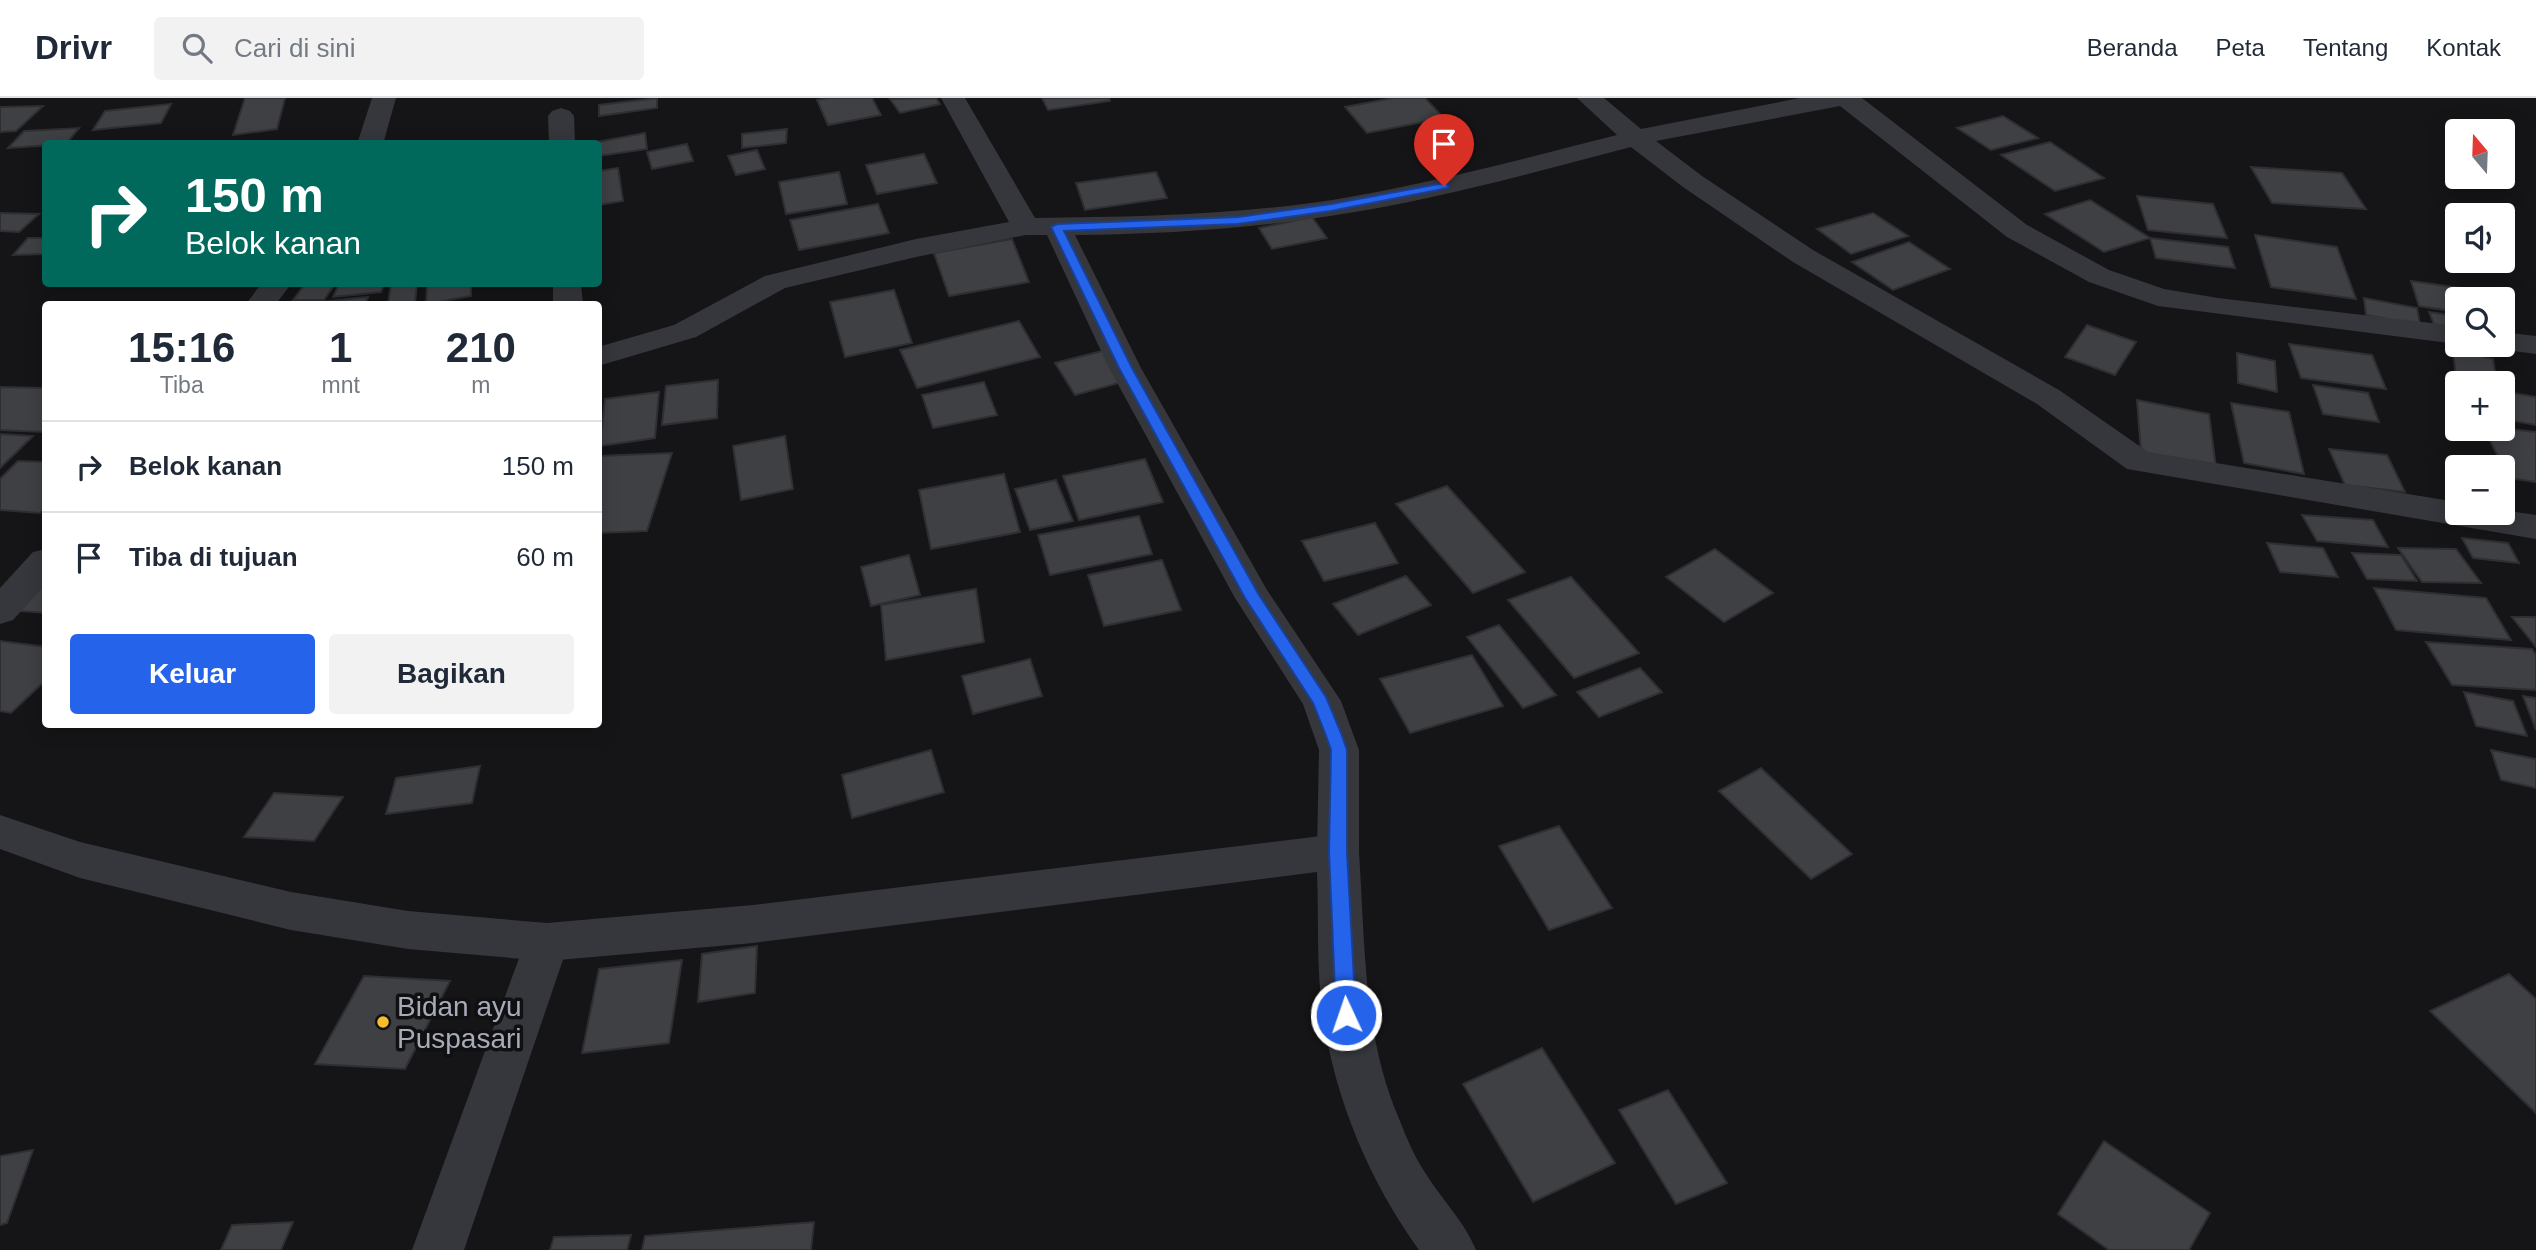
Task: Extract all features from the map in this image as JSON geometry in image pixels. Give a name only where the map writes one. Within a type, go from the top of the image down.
[{"type":"street","points":[[370,140],[384,98]]},
{"type":"street","points":[[953,98],[1041,227],[1125,368],[1253,598],[1321,701],[1339,750],[1338,852],[1346,1015],[1359,1072],[1376,1125],[1407,1191],[1450,1250]]},
{"type":"street","points":[[1589,98],[1634,139],[1721,204],[1961,350],[2062,405],[2110,444],[2139,461],[2536,527]]},
{"type":"street","points":[[602,356],[685,331],[775,282],[916,248],[1041,227],[1182,225],[1331,208],[1476,179],[1634,139],[1840,98]]},
{"type":"street","points":[[1846,98],[2017,231],[2059,256],[2131,288],[2158,297],[2218,307],[2445,334]]},
{"type":"street","points":[[561,116],[562,140]]},
{"type":"street","points":[[2515,343],[2536,345]]},
{"type":"street","points":[[0,611],[42,565]]},
{"type":"street","points":[[0,832],[80,860],[291,911],[408,930],[547,942],[753,923],[1338,852]]},
{"type":"street","points":[[438,1250],[547,942]]},
{"type":"building","points":[[245,98],[285,98],[277,129],[233,135]]},
{"type":"building","points":[[657,98],[657,108],[599,116],[599,105]]},
{"type":"building","points":[[872,98],[881,115],[828,125],[817,100]]},
{"type":"building","points":[[936,98],[940,104],[900,113],[890,99]]},
{"type":"building","points":[[1042,98],[1109,98],[1110,101],[1048,110]]},
{"type":"building","points":[[1393,98],[1425,98],[1444,118],[1367,133],[1345,107]]},
{"type":"building","points":[[171,104],[161,123],[93,130],[105,111]]},
{"type":"building","points":[[43,106],[16,131],[0,132],[0,107]]},
{"type":"building","points":[[2003,116],[2038,138],[1991,150],[1957,128]]},
{"type":"building","points":[[79,128],[69,140],[42,140],[42,146],[8,148],[24,131]]},
{"type":"building","points":[[787,129],[786,143],[742,148],[742,134]]},
{"type":"building","points":[[645,133],[647,149],[602,155],[602,141]]},
{"type":"building","points":[[2050,142],[2104,178],[2055,191],[2001,155]]},
{"type":"building","points":[[687,144],[693,161],[652,169],[647,152]]},
{"type":"building","points":[[757,150],[765,169],[736,175],[728,156]]},
{"type":"building","points":[[924,154],[937,183],[877,194],[866,165]]},
{"type":"building","points":[[2251,167],[2342,173],[2366,209],[2272,203]]},
{"type":"building","points":[[618,168],[623,201],[602,204],[602,170]]},
{"type":"building","points":[[839,172],[847,204],[786,214],[779,182]]},
{"type":"building","points":[[1156,172],[1167,198],[1085,210],[1076,183]]},
{"type":"building","points":[[2137,196],[2213,204],[2227,238],[2148,230]]},
{"type":"building","points":[[2090,200],[2150,238],[2104,252],[2045,214]]},
{"type":"building","points":[[878,204],[889,233],[799,250],[790,220]]},
{"type":"building","points":[[0,213],[39,214],[19,232],[0,231]]},
{"type":"building","points":[[1873,213],[1908,236],[1851,254],[1817,229]]},
{"type":"building","points":[[1312,217],[1327,238],[1272,249],[1259,228]]},
{"type":"building","points":[[2255,235],[2337,247],[2356,299],[2271,287]]},
{"type":"building","points":[[28,238],[42,238],[42,254],[13,255]]},
{"type":"building","points":[[2150,238],[2228,247],[2235,268],[2156,258]]},
{"type":"building","points":[[1012,239],[1029,282],[949,296],[934,253]]},
{"type":"building","points":[[1909,242],[1950,269],[1893,290],[1852,262]]},
{"type":"building","points":[[2411,281],[2453,287],[2445,287],[2445,310],[2419,306]]},
{"type":"building","points":[[303,287],[333,287],[324,300],[293,300]]},
{"type":"building","points":[[338,287],[383,287],[381,292],[333,297]]},
{"type":"building","points":[[391,287],[417,287],[415,301],[388,301]]},
{"type":"building","points":[[427,287],[471,287],[471,296],[426,301]]},
{"type":"building","points":[[894,290],[912,343],[845,357],[830,302]]},
{"type":"building","points":[[368,297],[366,301],[330,301]]},
{"type":"building","points":[[2364,298],[2417,308],[2420,325],[2366,315]]},
{"type":"building","points":[[2429,312],[2445,314],[2445,330],[2436,329]]},
{"type":"building","points":[[1019,321],[1040,357],[917,388],[900,350]]},
{"type":"building","points":[[2087,325],[2136,342],[2115,375],[2065,357]]},
{"type":"building","points":[[2289,344],[2372,355],[2386,389],[2301,378]]},
{"type":"building","points":[[1106,350],[1126,381],[1075,395],[1055,363]]},
{"type":"building","points":[[2237,353],[2275,361],[2277,392],[2238,383]]},
{"type":"building","points":[[2454,357],[2493,359],[2495,371],[2455,371]]},
{"type":"building","points":[[718,380],[717,418],[662,425],[666,386]]},
{"type":"building","points":[[984,382],[997,415],[933,428],[922,395]]},
{"type":"building","points":[[2313,385],[2368,393],[2379,422],[2323,414]]},
{"type":"building","points":[[0,387],[42,388],[42,432],[0,430]]},
{"type":"building","points":[[659,392],[655,438],[602,446],[605,399]]},
{"type":"building","points":[[2515,393],[2536,397],[2536,425],[2515,421]]},
{"type":"building","points":[[2137,400],[2209,414],[2216,468],[2141,453]]},
{"type":"building","points":[[2231,403],[2289,412],[2304,474],[2244,463]]},
{"type":"building","points":[[2515,430],[2536,432],[2536,482],[2515,479],[2515,455],[2497,455],[2490,441],[2515,441]]},
{"type":"building","points":[[0,434],[33,436],[0,468]]},
{"type":"building","points":[[785,436],[793,489],[741,500],[733,446]]},
{"type":"building","points":[[2329,449],[2387,455],[2405,492],[2345,485]]},
{"type":"building","points":[[672,453],[647,531],[602,533],[602,456]]},
{"type":"building","points":[[1145,459],[1163,502],[1079,520],[1063,476]]},
{"type":"building","points":[[18,461],[42,462],[42,511],[0,510],[0,479]]},
{"type":"building","points":[[1004,474],[1020,532],[931,549],[919,490]]},
{"type":"building","points":[[1056,480],[1073,521],[1030,530],[1015,489]]},
{"type":"building","points":[[1447,486],[1525,572],[1473,593],[1396,504]]},
{"type":"building","points":[[2302,515],[2373,520],[2388,547],[2317,541]]},
{"type":"building","points":[[1139,516],[1152,554],[1050,575],[1038,535]]},
{"type":"building","points":[[1375,523],[1398,563],[1324,581],[1302,541]]},
{"type":"building","points":[[2462,538],[2508,543],[2519,563],[2473,558]]},
{"type":"building","points":[[2267,543],[2323,548],[2338,577],[2280,572]]},
{"type":"building","points":[[2398,548],[2456,549],[2481,583],[2422,582]]},
{"type":"building","points":[[1715,549],[1773,593],[1724,622],[1666,577]]},
{"type":"building","points":[[2352,553],[2401,555],[2417,581],[2367,579]]},
{"type":"building","points":[[909,555],[920,595],[871,606],[861,567]]},
{"type":"building","points":[[1162,560],[1181,610],[1104,626],[1088,575]]},
{"type":"building","points":[[1406,576],[1431,605],[1358,635],[1333,604]]},
{"type":"building","points":[[1571,577],[1639,653],[1574,678],[1508,600]]},
{"type":"building","points":[[42,586],[42,613],[19,611]]},
{"type":"building","points":[[2374,588],[2486,598],[2511,640],[2396,630]]},
{"type":"building","points":[[976,589],[984,642],[886,660],[881,605]]},
{"type":"building","points":[[2512,617],[2536,617],[2536,647]]},
{"type":"building","points":[[1499,625],[1556,695],[1523,708],[1467,637]]},
{"type":"building","points":[[0,641],[42,646],[42,684],[11,713],[0,711]]},
{"type":"building","points":[[2426,642],[2532,649],[2536,655],[2536,690],[2452,685]]},
{"type":"building","points":[[1472,655],[1503,706],[1410,733],[1380,679]]},
{"type":"building","points":[[1030,659],[1042,696],[973,714],[962,676]]},
{"type":"building","points":[[1640,668],[1662,692],[1599,717],[1577,692]]},
{"type":"building","points":[[2464,692],[2513,701],[2527,736],[2476,726]]},
{"type":"building","points":[[2523,696],[2536,698],[2536,730]]},
{"type":"building","points":[[931,750],[944,792],[852,818],[842,775]]},
{"type":"building","points":[[2491,750],[2536,759],[2536,788],[2501,780]]},
{"type":"building","points":[[480,766],[472,803],[386,814],[396,778]]},
{"type":"building","points":[[1761,768],[1852,854],[1811,879],[1719,791]]},
{"type":"building","points":[[274,793],[343,797],[314,841],[244,837]]},
{"type":"building","points":[[1559,826],[1612,908],[1549,930],[1499,846]]},
{"type":"building","points":[[757,946],[755,993],[698,1002],[702,954]]},
{"type":"building","points":[[682,960],[669,1043],[582,1053],[599,969]]},
{"type":"building","points":[[2509,974],[2536,999],[2536,1113],[2430,1011]]},
{"type":"building","name":"Bidan ayu Puspasari","points":[[364,976],[450,981],[405,1069],[315,1064]]},
{"type":"building","points":[[1542,1048],[1615,1163],[1533,1202],[1463,1084]]},
{"type":"building","points":[[1668,1090],[1727,1183],[1676,1204],[1619,1110]]},
{"type":"building","points":[[2104,1141],[2210,1213],[2189,1250],[2109,1250],[2058,1214]]},
{"type":"building","points":[[33,1150],[7,1223],[0,1225],[0,1156]]},
{"type":"building","points":[[293,1222],[281,1250],[221,1250],[232,1225]]},
{"type":"building","points":[[814,1222],[811,1250],[642,1250],[645,1236]]},
{"type":"building","points":[[631,1235],[627,1250],[550,1250],[554,1237]]},
{"type":"place","name":"Bidan ayu Puspasari","points":[[383,1022]]},
{"type":"route","points":[[1346,1015],[1338,852],[1339,750],[1333,733],[1321,701],[1253,598],[1125,368],[1057,227],[1182,225],[1238,221],[1331,208],[1444,186]]}]
